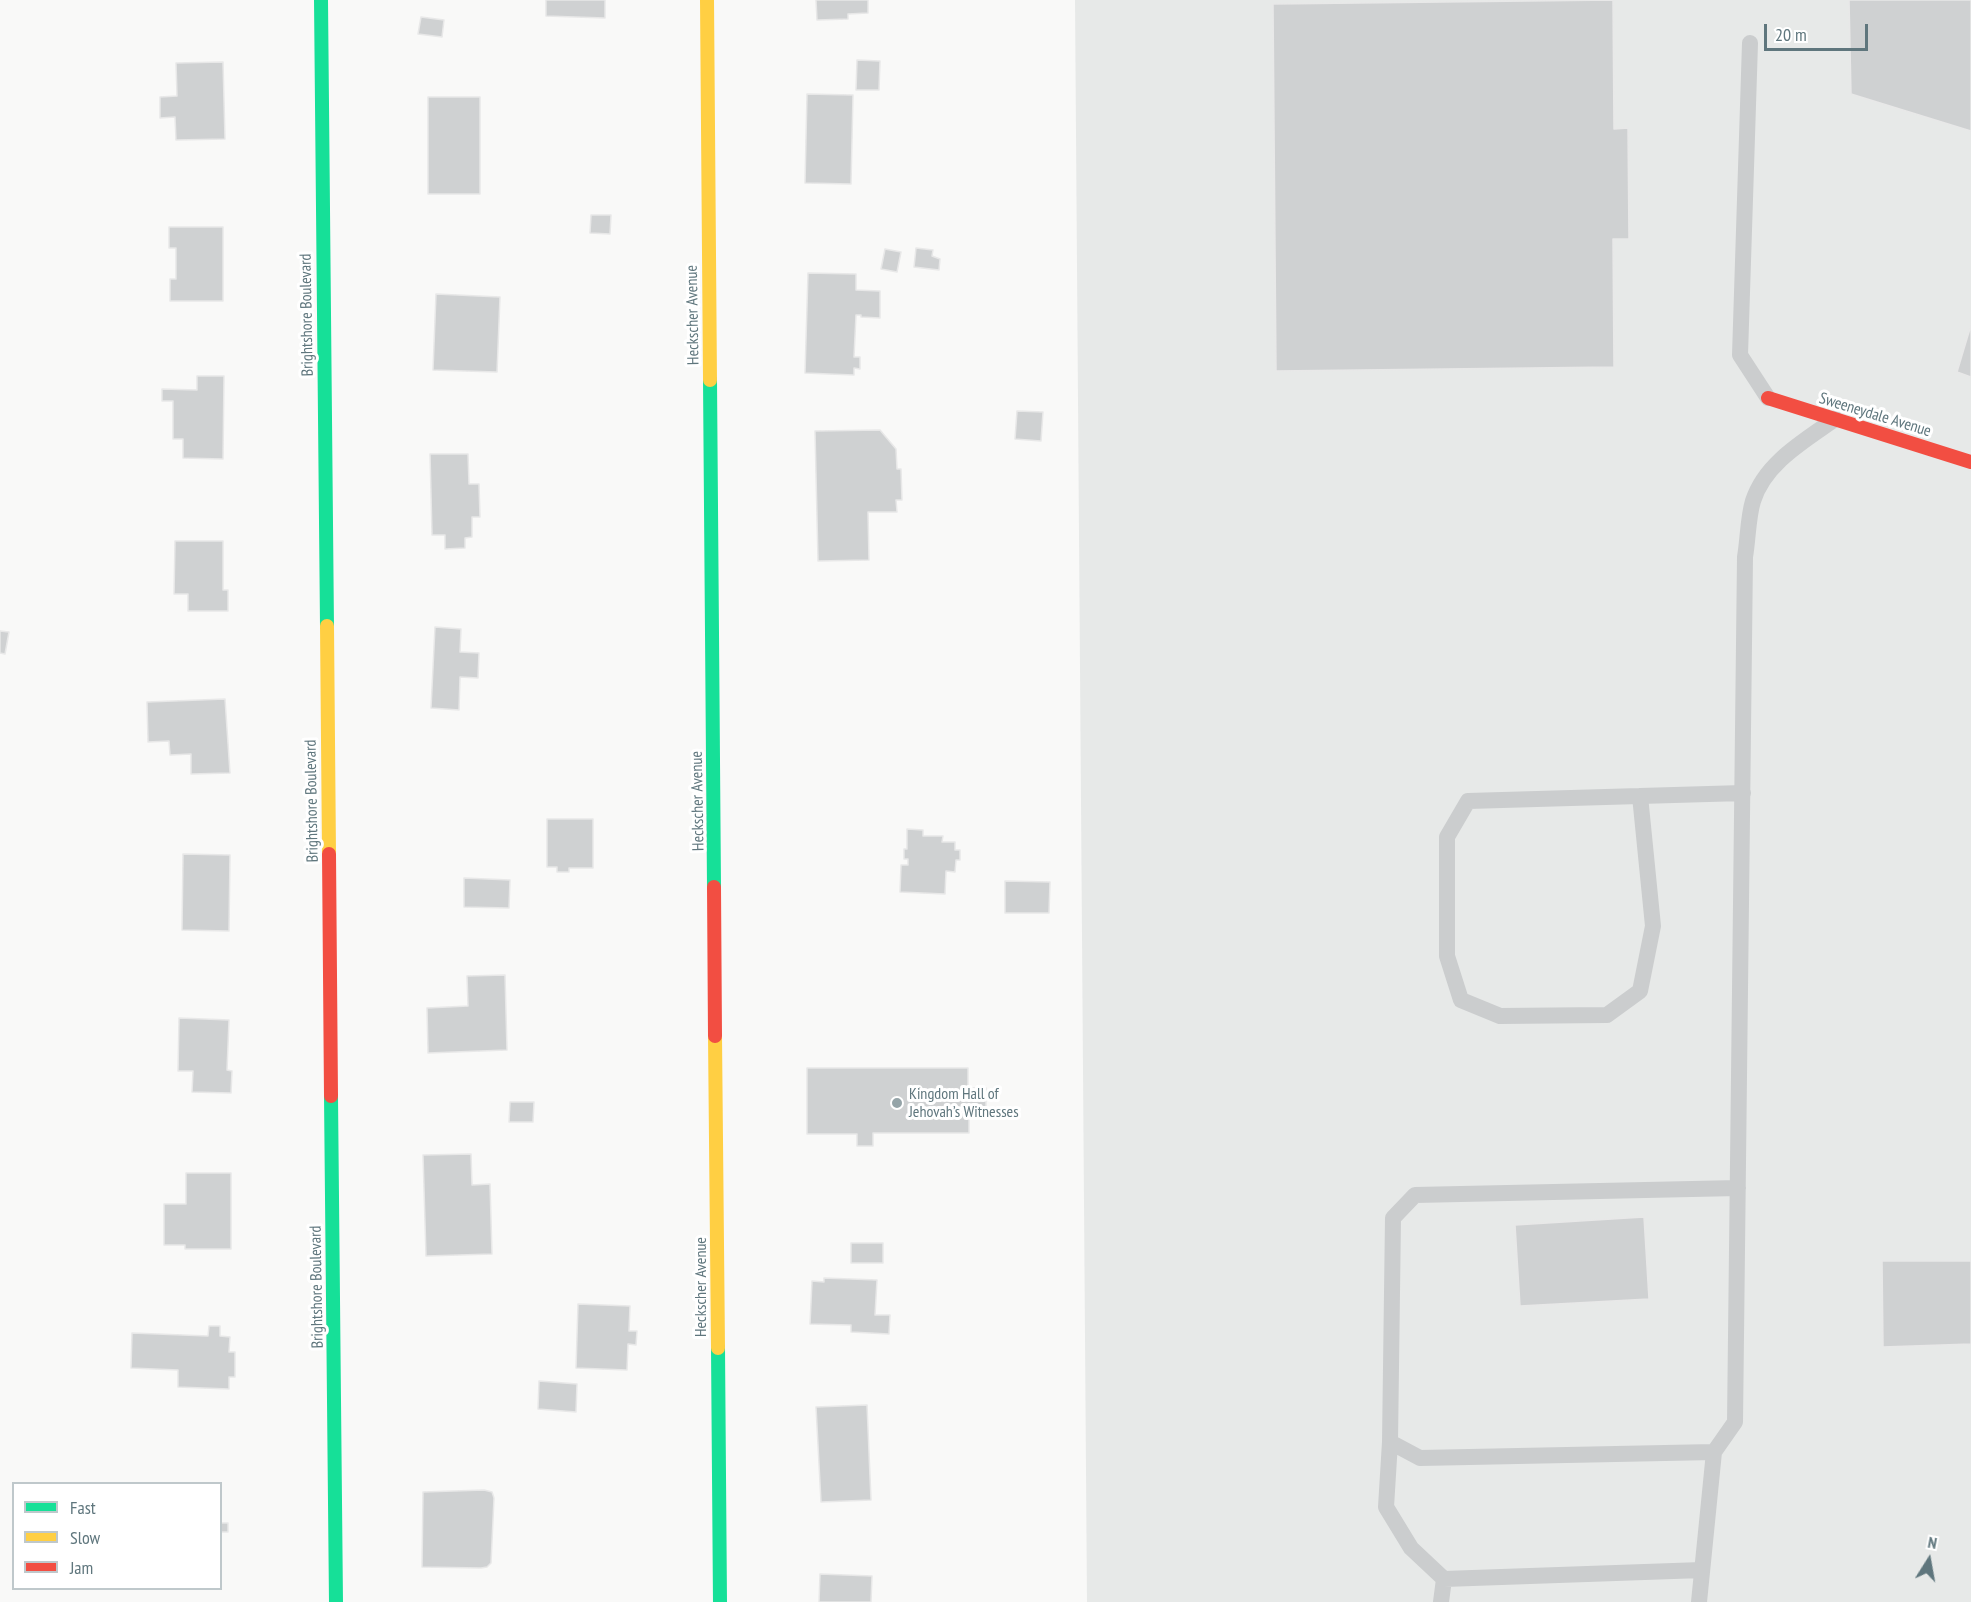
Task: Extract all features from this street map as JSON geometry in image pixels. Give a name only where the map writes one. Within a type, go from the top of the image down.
[{"type":"street","name":"Brightshore Boulevard","points":[[321,0],[336,1602]]},
{"type":"street","name":"Heckscher Avenue","points":[[707,0],[720,1602]]},
{"type":"street","name":"Sweeneydale Avenue","points":[[1768,398],[1971,462]]},
{"type":"lane","points":[[1749,43],[1740,355],[1768,398]]},
{"type":"lane","points":[[1699,1602],[1714,1452],[1735,1422],[1745,557],[1753,501],[1769,472],[1793,449],[1835,419]]},
{"type":"lane","points":[[1640,796],[1653,926],[1640,991],[1607,1016],[1500,1016],[1461,1000],[1447,956],[1447,837],[1468,801],[1743,793]]},
{"type":"lane","points":[[1702,1570],[1444,1579],[1411,1548],[1386,1507],[1390,1442],[1393,1218],[1416,1195],[1738,1188]]},
{"type":"lane","points":[[1390,1442],[1420,1458],[1714,1452]]},
{"type":"lane","points":[[1441,1602],[1444,1579]]},
{"type":"shaded area","points":[[1075,0],[1971,0],[1971,1602],[1087,1602]]},
{"type":"building","points":[[546,0],[605,0],[605,18],[546,16]]},
{"type":"building","points":[[816,0],[868,0],[868,13],[848,14],[848,19],[817,20]]},
{"type":"building","points":[[1613,0],[1614,129],[1628,128],[1629,239],[1613,239],[1614,367],[1276,371],[1273,4]]},
{"type":"building","points":[[1849,0],[1971,0],[1971,131],[1851,94]]},
{"type":"building","points":[[421,17],[444,20],[442,37],[418,34]]},
{"type":"building","points":[[857,60],[880,61],[879,90],[856,90]]},
{"type":"building","points":[[223,62],[225,139],[176,140],[175,117],[160,118],[160,97],[177,96],[176,63]]},
{"type":"building","points":[[807,94],[853,95],[851,184],[805,183]]},
{"type":"building","points":[[428,97],[480,97],[480,194],[428,194]]},
{"type":"building","points":[[591,215],[611,215],[610,234],[590,233]]},
{"type":"building","points":[[169,227],[223,227],[223,301],[170,301],[170,279],[176,279],[176,248],[169,248]]},
{"type":"building","points":[[916,248],[933,250],[932,256],[940,259],[939,270],[914,267]]},
{"type":"building","points":[[885,249],[901,252],[897,272],[881,269]]},
{"type":"building","points":[[808,273],[856,274],[856,290],[880,291],[880,318],[856,315],[854,357],[860,357],[860,369],[854,368],[854,375],[805,373]]},
{"type":"building","points":[[436,294],[500,297],[497,372],[433,370]]},
{"type":"building","points":[[1971,325],[1971,377],[1957,372]]},
{"type":"building","points":[[197,376],[224,376],[223,459],[183,458],[183,439],[173,439],[173,401],[162,401],[162,389],[197,390]]},
{"type":"building","points":[[1017,411],[1043,412],[1041,441],[1015,439]]},
{"type":"building","points":[[880,430],[896,449],[897,469],[901,469],[902,500],[896,500],[897,512],[868,512],[869,560],[818,561],[815,431]]},
{"type":"building","points":[[430,454],[468,454],[469,484],[479,484],[480,517],[472,517],[472,537],[465,538],[465,548],[445,549],[445,535],[432,535]]},
{"type":"building","points":[[175,541],[223,541],[223,590],[228,590],[228,611],[188,611],[188,594],[174,594]]},
{"type":"building","points":[[435,627],[461,629],[460,652],[479,653],[478,678],[460,677],[459,710],[431,708]]},
{"type":"building","points":[[0,631],[9,632],[5,654],[0,653]]},
{"type":"building","points":[[225,699],[230,773],[191,774],[191,754],[170,755],[169,741],[148,742],[147,702]]},
{"type":"building","points":[[547,819],[593,819],[593,868],[569,868],[569,872],[557,872],[557,867],[547,867]]},
{"type":"building","points":[[907,829],[923,830],[923,836],[943,836],[942,842],[955,842],[955,850],[960,850],[960,860],[956,860],[955,872],[946,871],[945,894],[900,892],[901,865],[908,865],[908,859],[904,859],[904,849],[907,849]]},
{"type":"building","points":[[183,854],[230,855],[229,931],[182,930]]},
{"type":"building","points":[[464,878],[510,880],[509,908],[464,907]]},
{"type":"building","points":[[1005,881],[1050,882],[1049,913],[1005,913]]},
{"type":"building","points":[[505,975],[507,1050],[428,1053],[427,1008],[468,1006],[467,976]]},
{"type":"building","points":[[179,1018],[229,1020],[227,1070],[232,1071],[231,1093],[192,1092],[193,1071],[178,1071]]},
{"type":"building","name":"Kingdom Hall of Jehovah’s Witnesses","points":[[807,1068],[968,1068],[968,1088],[986,1088],[986,1118],[969,1118],[969,1133],[873,1133],[873,1146],[857,1146],[857,1134],[807,1134]]},
{"type":"building","points":[[510,1102],[534,1102],[533,1122],[509,1122]]},
{"type":"building","points":[[471,1154],[472,1185],[490,1184],[492,1254],[426,1256],[423,1155]]},
{"type":"building","points":[[186,1173],[231,1173],[231,1249],[185,1249],[185,1245],[164,1245],[164,1204],[186,1204]]},
{"type":"building","points":[[1644,1217],[1649,1299],[1520,1306],[1515,1225]]},
{"type":"building","points":[[851,1243],[883,1243],[883,1263],[851,1263]]},
{"type":"building","points":[[1882,1261],[1971,1261],[1971,1344],[1883,1347]]},
{"type":"building","points":[[824,1278],[877,1280],[875,1315],[890,1315],[889,1334],[851,1332],[851,1325],[810,1324],[812,1281],[824,1282]]},
{"type":"building","points":[[578,1304],[630,1306],[629,1331],[637,1331],[636,1345],[628,1344],[627,1370],[576,1368]]},
{"type":"building","points":[[209,1326],[220,1326],[220,1336],[230,1337],[229,1352],[235,1352],[235,1377],[229,1377],[229,1389],[178,1387],[178,1370],[131,1368],[132,1333],[208,1336]]},
{"type":"building","points":[[539,1381],[577,1384],[576,1412],[538,1409]]},
{"type":"building","points":[[867,1405],[871,1500],[821,1502],[816,1407]]},
{"type":"building","points":[[484,1490],[492,1492],[494,1498],[491,1563],[481,1568],[422,1567],[423,1492]]},
{"type":"building","points":[[222,1523],[228,1523],[228,1532],[222,1532]]},
{"type":"building","points":[[820,1574],[872,1576],[871,1602],[819,1602]]},
{"type":"traffic: fast","points":[[321,0],[327,626]]},
{"type":"traffic: fast","points":[[710,380],[714,887]]},
{"type":"traffic: fast","points":[[331,1096],[336,1602]]},
{"type":"traffic: fast","points":[[718,1348],[720,1602]]},
{"type":"traffic: slow","points":[[707,0],[710,380]]},
{"type":"traffic: slow","points":[[327,626],[329,854]]},
{"type":"traffic: slow","points":[[715,1036],[718,1348]]},
{"type":"traffic: jam","points":[[1768,398],[1971,462]]},
{"type":"traffic: jam","points":[[329,854],[331,1096]]},
{"type":"traffic: jam","points":[[714,887],[715,1036]]},
{"type":"place","name":"Kingdom Hall of Jehovah’s Witnesses","points":[[897,1103]]}]
